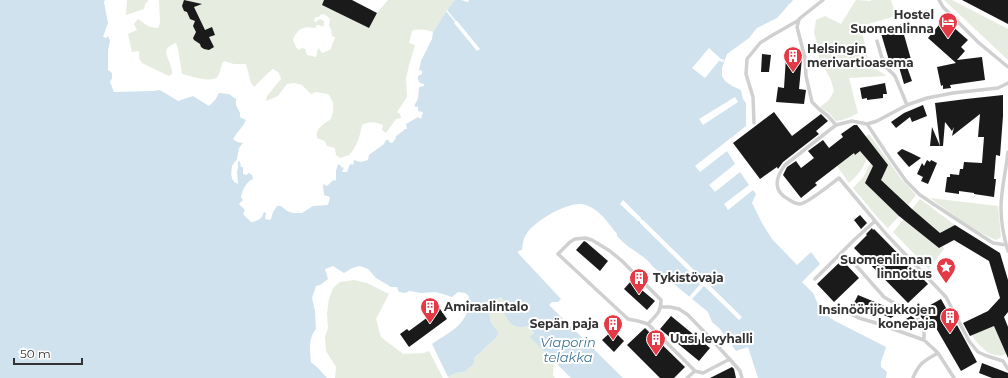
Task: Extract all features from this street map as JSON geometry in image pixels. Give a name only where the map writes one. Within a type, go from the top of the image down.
[{"type":"lane","points":[[754,123],[753,97],[746,74],[747,59],[760,44],[799,19],[823,0]]},
{"type":"lane","points":[[939,0],[943,7],[979,43],[1008,67]]},
{"type":"lane","points":[[799,19],[797,27],[805,58],[806,76],[812,102],[836,125]]},
{"type":"lane","points":[[877,41],[884,65],[895,76],[907,105]]},
{"type":"lane","points":[[1008,83],[998,88],[953,93],[927,98],[907,105],[877,121],[867,124],[852,121],[836,125],[785,165],[779,174],[777,182],[782,195],[795,203],[800,204],[811,199],[839,178],[875,221],[946,297],[969,341],[978,352],[986,356],[1003,360],[1008,369]]},
{"type":"lane","points":[[867,124],[906,181],[920,195],[994,243],[1006,245]]},
{"type":"lane","points":[[1008,152],[1001,208],[1008,251]]},
{"type":"lane","points":[[815,279],[875,221]]},
{"type":"lane","points":[[648,324],[660,310],[661,300],[610,251],[592,240],[585,238],[575,239],[558,254],[628,319],[648,324],[695,371],[703,373],[730,359]]},
{"type":"lane","points":[[853,262],[884,297],[899,306],[913,310],[924,329],[924,340]]},
{"type":"lane","points":[[661,307],[679,309],[688,315],[730,359],[740,371],[742,378]]},
{"type":"lane","points":[[851,314],[924,340],[938,353],[954,378]]},
{"type":"lane","points":[[913,378],[920,364],[938,353]]},
{"type":"lane","points":[[687,378],[695,371]]},
{"type":"shaded area","points":[[127,0],[148,1],[145,4],[144,9],[126,15]]},
{"type":"shaded area","points":[[159,0],[324,0],[322,5],[369,28],[377,13],[388,0],[455,0],[433,32],[420,29],[412,31],[409,43],[415,45],[406,79],[407,97],[397,112],[400,114],[401,118],[396,119],[386,133],[382,130],[383,125],[380,124],[370,122],[362,125],[359,137],[352,152],[349,155],[340,158],[336,155],[335,148],[327,146],[325,141],[317,138],[317,132],[331,119],[332,115],[333,103],[328,94],[316,92],[311,94],[302,85],[294,83],[287,84],[278,96],[266,101],[267,96],[281,79],[279,73],[273,69],[254,87],[251,83],[246,64],[234,64],[224,61],[218,76],[211,79],[201,79],[182,74],[176,43],[167,49],[166,53],[172,70],[172,74],[169,76],[142,63],[139,58],[139,51],[132,52],[128,34],[137,30],[134,24],[138,19],[155,28],[158,28],[160,23]],"holes":[[[323,14],[330,19],[329,26],[332,36],[335,37],[331,49],[323,53],[319,48],[317,50],[316,57],[307,55],[305,49],[302,48],[299,50],[293,40],[299,30],[307,27],[315,28],[317,25],[323,27],[324,21],[320,19],[315,22],[314,20],[316,17]]]},
{"type":"shaded area","points":[[856,0],[891,0],[896,16],[861,26],[868,59],[871,66],[887,76],[849,78],[858,113],[836,121],[830,114],[820,107],[829,100],[834,91],[831,80],[819,58],[814,33],[816,20],[825,16],[841,24]]},
{"type":"shaded area","points":[[944,0],[952,0],[1008,29],[1008,60]]},
{"type":"shaded area","points":[[869,134],[902,180],[916,195],[908,205],[881,180],[865,137]]},
{"type":"shaded area","points":[[860,151],[867,159],[860,172],[849,183],[837,166],[854,153],[855,154]]},
{"type":"shaded area","points":[[870,163],[899,216],[888,228],[853,188],[864,176]]},
{"type":"shaded area","points":[[930,198],[998,206],[1001,237],[996,240],[987,236],[962,221]]},
{"type":"shaded area","points":[[920,199],[955,225],[940,233],[912,209]]},
{"type":"shaded area","points":[[904,219],[939,248],[943,246],[944,249],[929,269],[942,283],[893,232]]},
{"type":"shaded area","points":[[354,280],[367,283],[389,294],[376,319],[381,337],[403,354],[424,353],[429,351],[443,378],[335,378],[336,367],[326,351],[325,337],[328,328],[327,313],[329,299],[333,288],[340,282]]},
{"type":"shaded area","points":[[500,297],[534,334],[531,337],[554,361],[553,375],[555,378],[448,377],[456,373],[464,372],[474,364],[474,358],[496,338],[497,332],[491,323],[486,307]]},
{"type":"shaded area","points":[[994,326],[1006,354],[991,354],[978,344],[972,335]]},
{"type":"water","name":"Viaporin telakka","points":[[0,0],[105,0],[104,2],[108,23],[103,37],[106,38],[108,36],[110,41],[108,50],[108,70],[112,73],[110,82],[114,92],[160,90],[178,101],[193,96],[209,106],[219,93],[229,94],[236,99],[236,105],[240,113],[240,117],[246,120],[233,139],[237,142],[243,143],[239,148],[237,159],[232,166],[231,172],[235,183],[238,184],[237,171],[238,162],[240,161],[241,167],[243,167],[243,174],[246,175],[249,173],[252,175],[253,179],[245,186],[241,197],[243,200],[239,204],[245,210],[243,214],[251,222],[259,219],[264,212],[266,213],[265,219],[271,219],[277,206],[281,206],[287,211],[293,213],[302,213],[313,206],[328,205],[330,197],[324,195],[323,184],[327,186],[332,181],[336,180],[338,164],[342,168],[344,167],[342,172],[347,172],[350,164],[353,165],[354,160],[361,162],[368,160],[369,155],[384,144],[386,140],[389,140],[389,142],[392,143],[396,136],[407,129],[406,124],[418,117],[421,119],[423,112],[418,111],[418,107],[414,106],[418,99],[419,87],[424,86],[424,84],[420,83],[418,80],[418,76],[422,74],[422,71],[419,70],[421,61],[432,39],[433,32],[455,0],[468,2],[469,0],[793,0],[777,18],[757,28],[749,38],[727,54],[722,68],[722,76],[725,81],[741,90],[743,99],[746,103],[746,126],[695,166],[700,172],[727,151],[735,164],[709,185],[715,192],[740,172],[749,185],[724,204],[728,210],[753,190],[756,194],[752,203],[772,239],[797,265],[811,252],[820,264],[802,282],[813,293],[821,311],[835,321],[886,347],[881,362],[881,367],[887,372],[886,378],[758,378],[748,347],[736,351],[720,329],[712,322],[708,312],[652,266],[646,259],[623,242],[600,213],[591,207],[580,204],[563,208],[538,222],[527,233],[522,250],[518,251],[518,253],[561,299],[558,302],[552,302],[549,305],[623,378],[571,378],[530,337],[534,333],[527,326],[518,327],[509,321],[503,311],[504,302],[500,297],[486,307],[491,323],[498,332],[496,338],[474,358],[474,364],[464,372],[456,373],[448,377],[432,344],[450,332],[464,319],[469,306],[467,304],[469,296],[465,293],[458,292],[452,297],[436,292],[399,292],[397,287],[391,287],[376,278],[368,269],[360,266],[352,268],[344,273],[333,266],[325,269],[328,279],[316,286],[312,298],[315,311],[316,329],[313,333],[311,341],[311,362],[327,378],[0,378]]},
{"type":"pier","points":[[447,10],[480,49],[477,51],[454,23],[455,22],[446,11]]},
{"type":"pier","points":[[709,48],[724,60],[724,62],[719,61],[705,78],[692,68]]},
{"type":"pier","points":[[735,97],[738,102],[703,125],[699,119]]},
{"type":"pier","points":[[623,200],[742,317],[739,320],[704,286],[692,299],[689,297],[701,283],[620,204]]},
{"type":"building","points":[[184,0],[202,4],[194,7],[205,30],[212,27],[215,35],[209,37],[214,47],[209,50],[201,47],[200,44],[193,38],[196,32],[193,26],[195,21],[190,19],[187,12],[184,11],[182,6]]},
{"type":"building","points":[[324,0],[352,0],[377,13],[369,28],[322,5]]},
{"type":"building","points":[[962,0],[1008,0],[1008,24]]},
{"type":"building","points":[[944,19],[968,40],[961,47],[965,51],[957,60],[982,57],[985,80],[950,85],[951,88],[943,89],[937,67],[956,63],[928,38]]},
{"type":"building","points":[[901,24],[912,63],[906,64],[912,81],[904,84],[899,67],[891,67],[880,30]]},
{"type":"building","points":[[762,54],[771,55],[769,72],[761,72]]},
{"type":"building","name":"Helsingin merivartioasema","points":[[786,57],[802,58],[799,89],[806,90],[804,104],[776,102],[778,87],[784,88]]},
{"type":"building","points":[[885,83],[887,94],[883,94],[883,98],[867,100],[867,98],[862,99],[860,88]]},
{"type":"building","points":[[1003,95],[1000,156],[996,155],[994,197],[959,191],[959,194],[945,192],[947,177],[950,177],[950,174],[959,175],[960,169],[963,169],[964,162],[982,163],[984,137],[978,137],[980,114],[952,136],[954,127],[952,131],[945,122],[943,146],[940,146],[935,103]]},
{"type":"building","points":[[923,105],[927,116],[912,122],[910,117],[896,128],[891,122],[904,113]]},
{"type":"building","points":[[774,112],[792,136],[821,114],[828,121],[816,131],[819,134],[783,162],[778,169],[777,167],[760,179],[733,143]]},
{"type":"building","points":[[854,125],[857,125],[888,165],[881,180],[912,209],[940,233],[955,225],[1000,253],[1008,280],[1008,312],[1004,317],[1008,327],[1008,358],[994,326],[970,336],[963,323],[988,311],[1000,298],[989,261],[954,240],[939,248],[899,216],[865,183],[873,166],[860,151],[855,155],[854,153],[815,183],[817,185],[801,198],[783,175],[787,167],[796,161],[801,168],[814,158],[808,151],[823,140],[829,148],[843,137],[841,134]]},
{"type":"building","points":[[932,127],[940,146],[930,146]]},
{"type":"building","points":[[902,149],[921,158],[909,167],[897,153]]},
{"type":"building","points":[[927,160],[937,163],[928,184],[921,181],[923,177],[917,174],[922,163],[924,166]]},
{"type":"building","points":[[860,215],[867,223],[861,229],[854,220]]},
{"type":"building","points":[[872,228],[928,284],[908,303],[854,248]]},
{"type":"building","points":[[584,241],[608,261],[600,271],[576,250]]},
{"type":"building","points":[[842,260],[859,278],[834,302],[817,284]]},
{"type":"building","name":"Tykistövaja","points":[[631,281],[655,301],[647,310],[624,289]]},
{"type":"building","points":[[858,295],[899,312],[891,318],[854,303]]},
{"type":"building","name":"Insinöörijoukkojen konepaja","points":[[941,299],[977,362],[961,371],[932,321],[927,324],[918,312]]},
{"type":"building","name":"Amiraalintalo","points":[[438,306],[447,319],[409,347],[400,334],[407,329],[409,331],[432,314],[430,312]]},
{"type":"building","points":[[671,316],[710,348],[699,361],[660,329]]},
{"type":"building","points":[[911,316],[917,323],[911,326],[901,322]]},
{"type":"building","name":"Uusi levyhalli","points":[[645,328],[685,367],[674,378],[660,378],[627,345]]},
{"type":"building","name":"Sepän paja","points":[[613,330],[624,341],[614,352],[602,340]]},
{"type":"building","points":[[982,363],[1008,373],[1008,378],[992,378],[979,373]]},
{"type":"building","points":[[732,367],[736,378],[710,378]]},
{"type":"place","name":"Hostel Suomenlinna","points":[[948,39]]},
{"type":"place","name":"Helsingin merivartioasema","points":[[793,73]]},
{"type":"place","name":"Suomenlinnan linnoitus","points":[[946,284]]},
{"type":"place","name":"Tykistövaja","points":[[639,295]]},
{"type":"place","name":"Amiraalintalo","points":[[430,324]]},
{"type":"place","name":"Insinöörijoukkojen konepaja","points":[[950,334]]},
{"type":"place","name":"Sepän paja","points":[[613,341]]},
{"type":"place","name":"Uusi levyhalli","points":[[656,356]]}]
